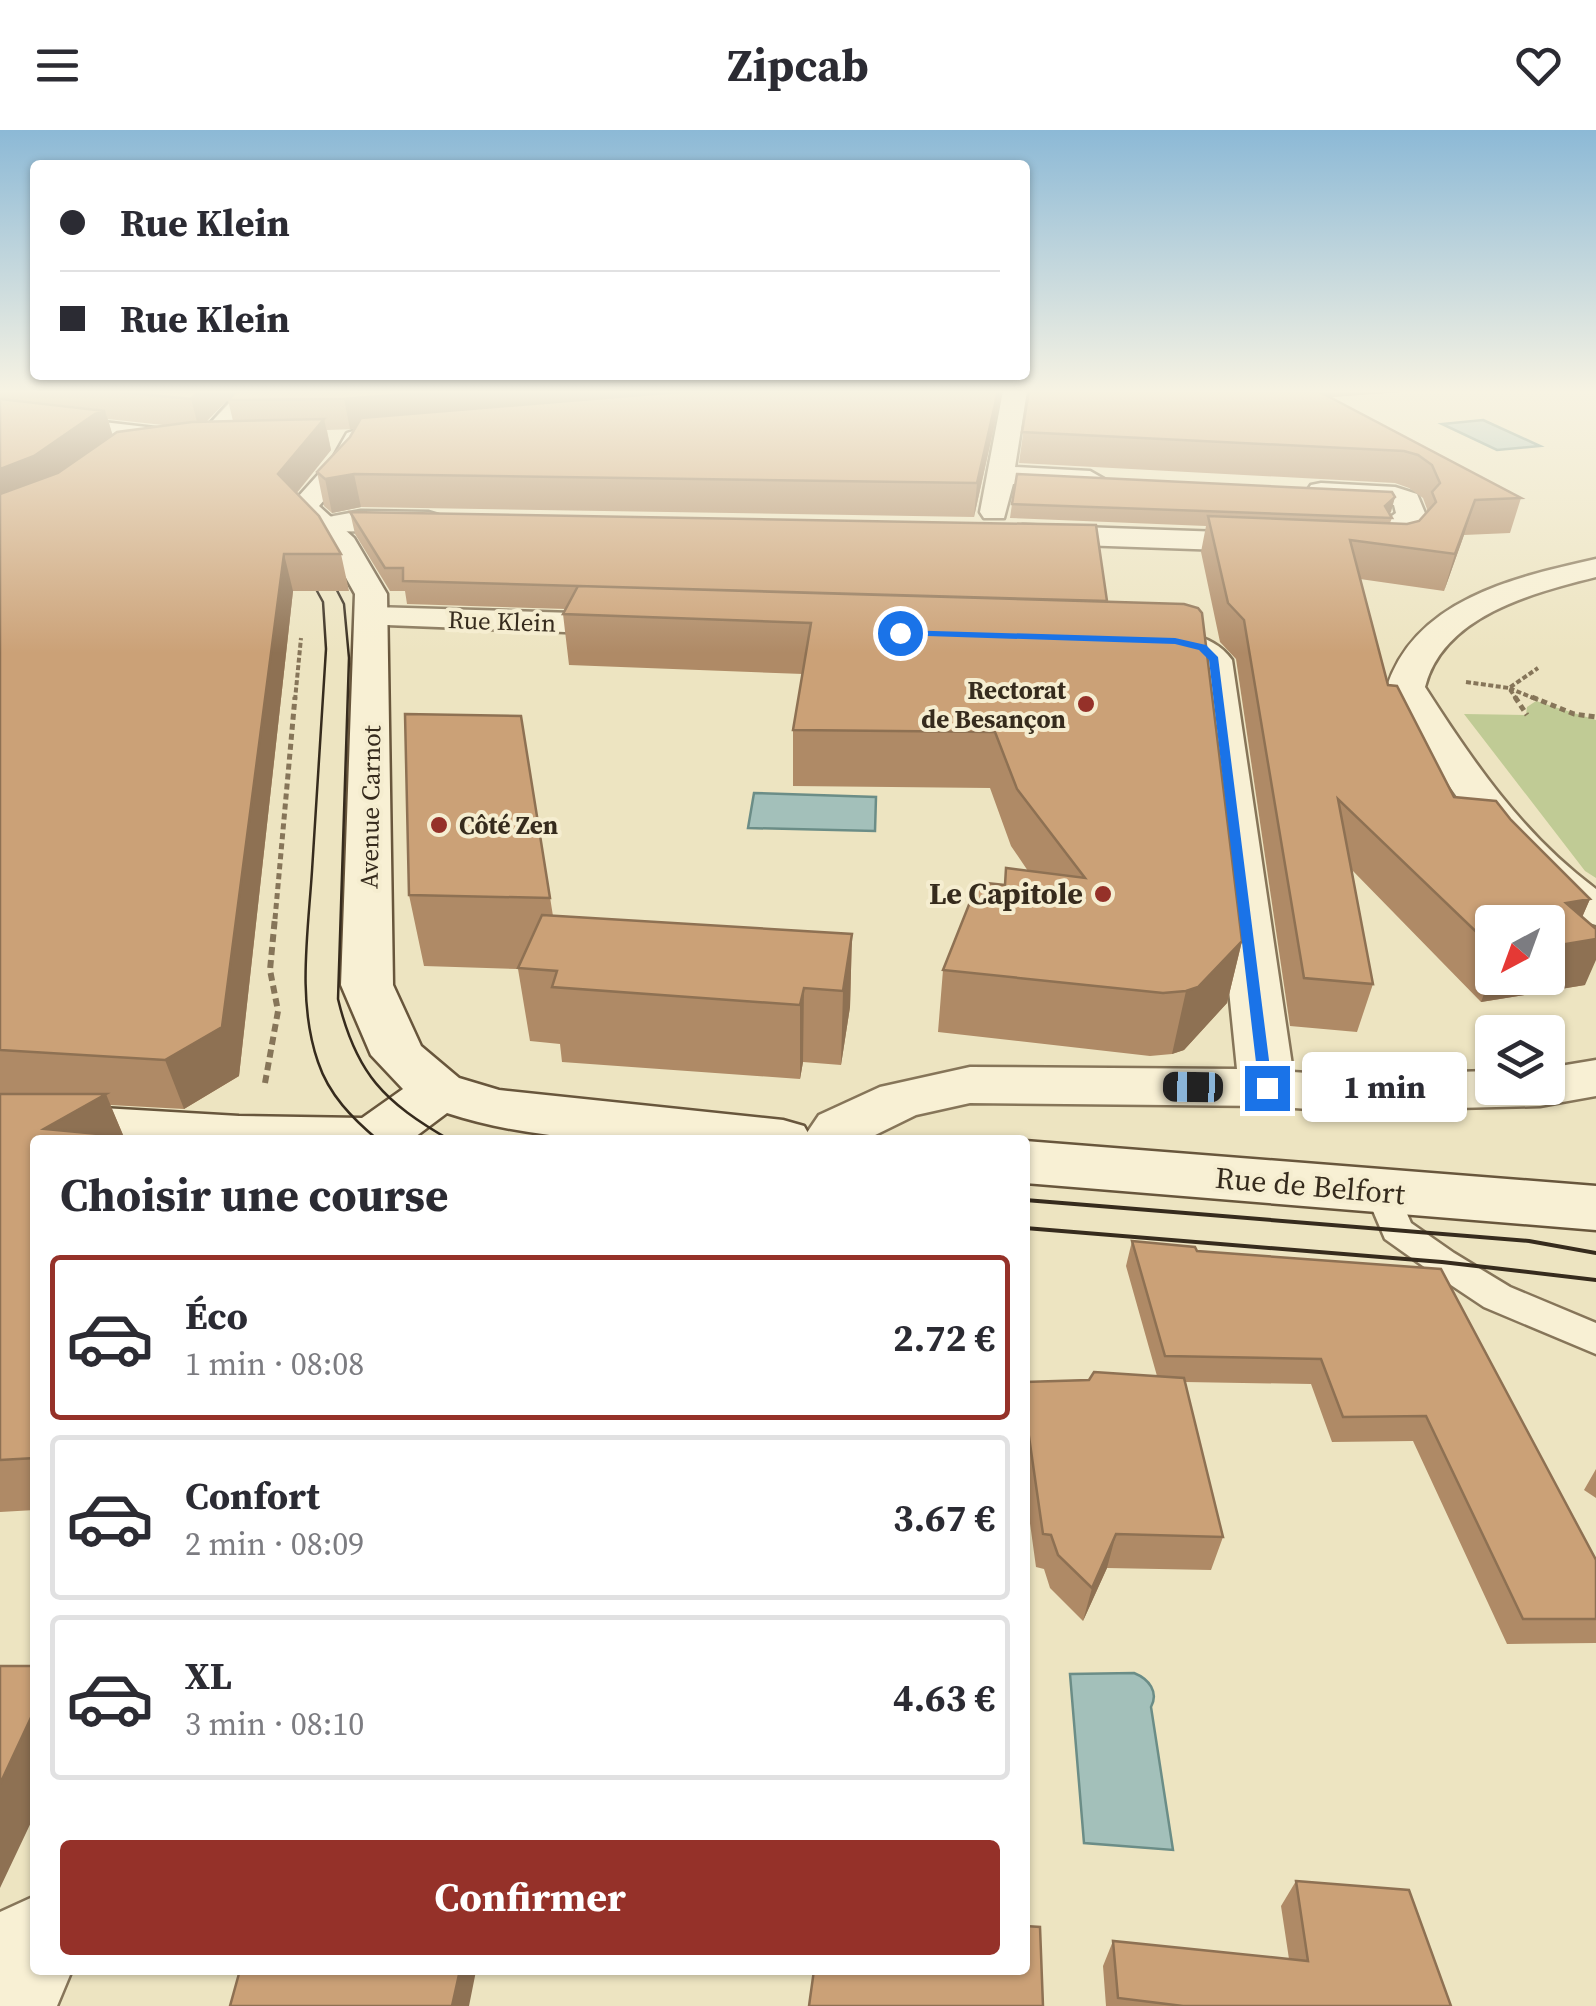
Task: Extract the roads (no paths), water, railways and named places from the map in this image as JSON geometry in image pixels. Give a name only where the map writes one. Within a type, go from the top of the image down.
[{"type":"street","points":[[329,479],[303,508],[318,522],[460,522]]},
{"type":"street","points":[[1001,479],[982,530],[1397,547],[1408,534],[1400,521],[1412,518],[1407,500],[1395,495],[1297,490]]},
{"type":"street","points":[[1072,479],[1120,481]]},
{"type":"street","name":"Avenue Carnot","points":[[318,522],[343,544],[371,594],[367,985],[398,1055],[439,1090]]},
{"type":"street","points":[[1596,568],[1495,597],[1423,644],[1407,675],[1406,687],[1499,826],[1544,874],[1596,911]]},
{"type":"street","name":"Rue Klein","points":[[373,617],[678,626]]},
{"type":"street","points":[[1091,639],[1175,641],[1202,648],[1214,660],[1267,1088]]},
{"type":"street","points":[[1565,1083],[1596,1078]]},
{"type":"street","points":[[834,1135],[839,1128],[900,1100],[970,1084],[1336,1092],[1475,1089]]},
{"type":"street","points":[[379,1135],[439,1090],[495,1110],[735,1135]]},
{"type":"street","points":[[0,1120],[224,1135]]},
{"type":"street","name":"Rue de Belfort","points":[[1030,1162],[1596,1208]]},
{"type":"street","points":[[6,2006],[30,1955]]},
{"type":"lane","points":[[1382,1192],[1396,1230],[1442,1262],[1497,1298],[1596,1339]]},
{"type":"water","points":[[754,793],[876,797],[875,831],[748,828]]},
{"type":"water","points":[[1134,1673],[1148,1682],[1153,1691],[1151,1707],[1173,1850],[1084,1843],[1070,1674]]},
{"type":"tram line","points":[[325,567],[344,604],[349,658],[338,999],[354,1047],[376,1083],[407,1112],[442,1135]]},
{"type":"tram line","points":[[305,569],[323,602],[326,649],[307,943],[308,1016],[318,1062],[328,1085],[373,1135]]},
{"type":"tram line","points":[[1030,1200],[1529,1241],[1596,1253]]},
{"type":"tram line","points":[[1030,1228],[1442,1262],[1596,1280]]},
{"type":"place","name":"Rectorat de Besançon","points":[[1086,704]]},
{"type":"place","name":"Côté Zen","points":[[439,825]]},
{"type":"place","name":"Le Capitole","points":[[1103,894]]}]
